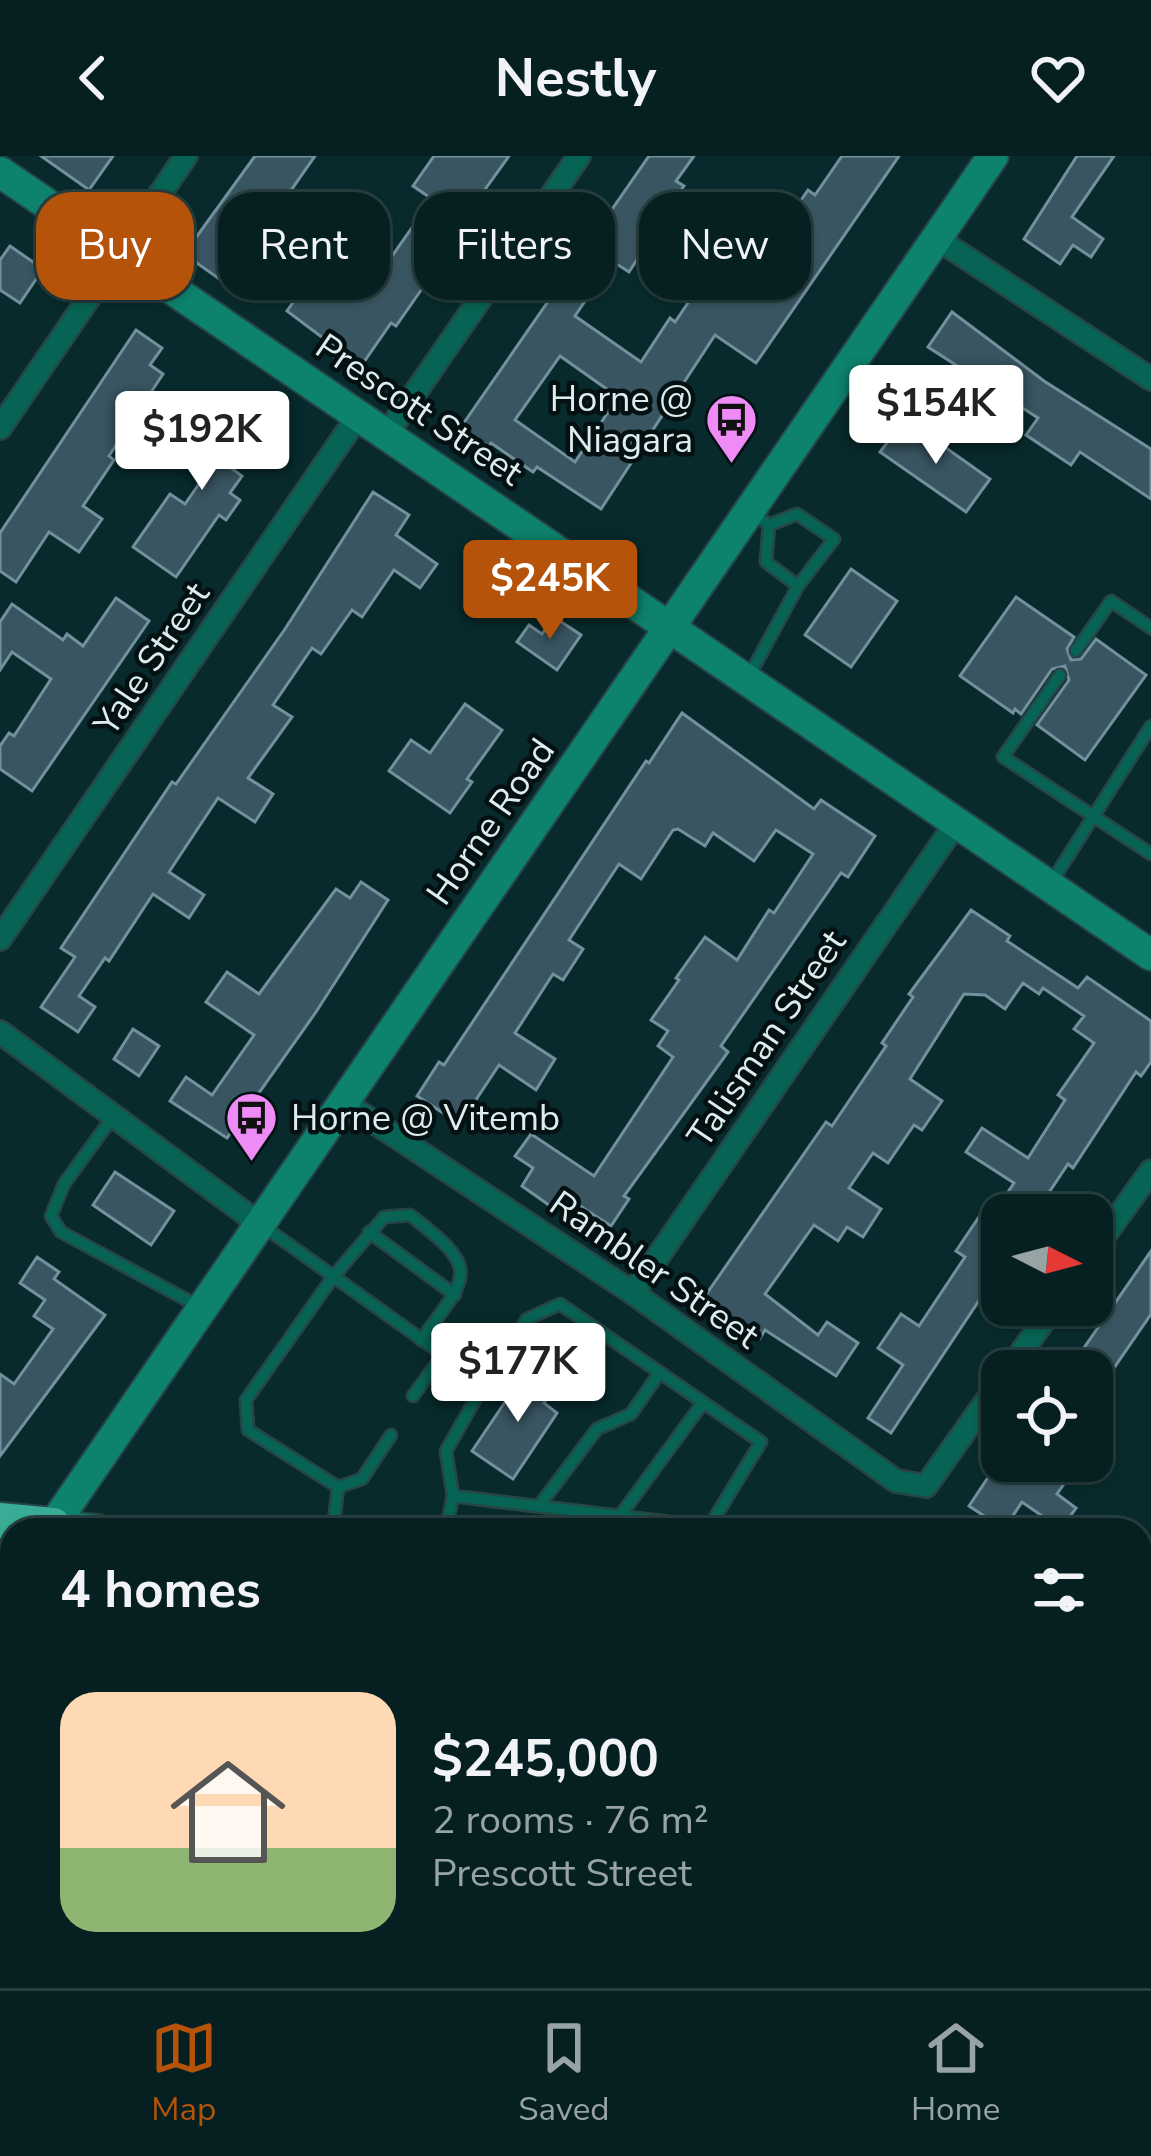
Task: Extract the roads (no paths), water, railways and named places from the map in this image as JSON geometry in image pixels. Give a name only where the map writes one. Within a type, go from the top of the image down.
[{"type":"main road","name":"Horne Road","points":[[59,1518],[672,629],[760,518],[993,156]]},
{"type":"main road","name":"Prescott Street","points":[[0,172],[36,197]]},
{"type":"main road","name":"Prescott Street","points":[[187,300],[1151,955]]},
{"type":"street","points":[[161,192],[186,156]]},
{"type":"street","points":[[386,435],[579,156]]},
{"type":"street","points":[[936,238],[1151,379]]},
{"type":"street","points":[[0,428],[88,300]]},
{"type":"street","name":"Yale Street","points":[[0,940],[358,416]]},
{"type":"street","name":"Talisman Street","points":[[633,1293],[956,823]]},
{"type":"street","points":[[0,1031],[261,1225]]},
{"type":"street","name":"Rambler Street","points":[[345,1103],[633,1293],[896,1481],[926,1486],[981,1409]]},
{"type":"street","points":[[1113,1224],[1151,1171]]},
{"type":"lane","points":[[746,680],[799,586],[834,539],[797,514],[760,518],[766,562],[799,586]]},
{"type":"lane","points":[[1076,651],[1111,601],[1151,628]]},
{"type":"lane","points":[[1060,675],[1004,758],[1151,854]]},
{"type":"lane","points":[[1049,886],[1151,726]]},
{"type":"lane","points":[[112,1118],[64,1184],[51,1216],[62,1232],[203,1309]]},
{"type":"lane","points":[[338,1487],[248,1430],[246,1400],[333,1277],[384,1217],[410,1215],[453,1248],[462,1270],[455,1295],[421,1340]]},
{"type":"lane","points":[[261,1225],[484,1384]]},
{"type":"lane","points":[[369,1232],[455,1295]]},
{"type":"lane","points":[[448,1518],[453,1496],[446,1451],[527,1319],[560,1304],[761,1442],[715,1518]]},
{"type":"lane","points":[[413,1396],[442,1356]]},
{"type":"lane","points":[[538,1506],[598,1429],[631,1414],[658,1375]]},
{"type":"lane","points":[[620,1516],[702,1404]]},
{"type":"lane","points":[[338,1487],[362,1479],[391,1435]]},
{"type":"lane","points":[[334,1518],[338,1487]]},
{"type":"lane","points":[[453,1496],[636,1518]]},
{"type":"place","name":"Horne @ Niagara","points":[[732,466]]},
{"type":"place","name":"Horne @ Vitemb","points":[[252,1164]]}]
